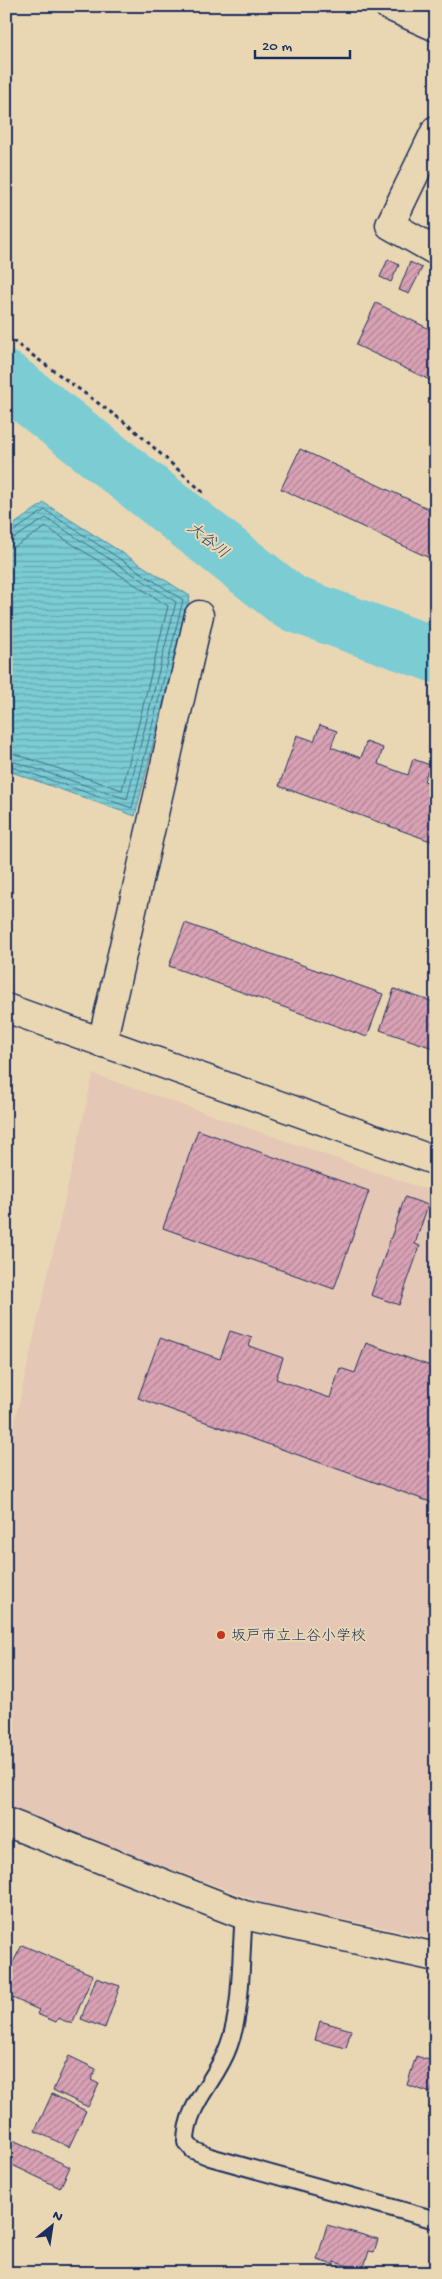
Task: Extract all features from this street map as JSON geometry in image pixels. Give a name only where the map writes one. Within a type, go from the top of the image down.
[{"type":"street","points":[[389,6],[436,27]]},
{"type":"street","points":[[436,130],[390,225],[436,251]]},
{"type":"street","points":[[102,1043],[199,615]]},
{"type":"street","points":[[6,1008],[436,1161]]},
{"type":"street","points":[[6,1822],[244,1915],[436,1957]]},
{"type":"lane","points":[[244,1915],[235,2023],[229,2046],[217,2072],[193,2109],[186,2126],[186,2142],[193,2150],[210,2157],[436,2220]]},
{"type":"path","points":[[6,336],[131,426],[205,494]]},
{"type":"shaded area","name":"坂戸市立上谷小学校","points":[[93,1074],[436,1193],[436,1938],[267,1904],[6,1809],[6,1461]]},
{"type":"water","points":[[44,503],[190,596],[135,816],[6,770],[6,530]]},
{"type":"building","points":[[388,259],[399,265],[391,282],[380,277]]},
{"type":"building","points":[[410,262],[422,268],[409,294],[399,290]]},
{"type":"building","points":[[376,303],[436,332],[436,383],[356,345]]},
{"type":"building","points":[[300,449],[436,512],[436,561],[281,489]]},
{"type":"building","points":[[320,725],[337,731],[331,747],[361,758],[366,742],[383,748],[378,764],[408,775],[413,759],[430,765],[424,781],[436,785],[436,843],[279,786],[297,735],[314,741]]},
{"type":"building","points":[[185,923],[383,994],[367,1037],[169,966]]},
{"type":"building","points":[[394,989],[436,1003],[436,1049],[380,1030]]},
{"type":"building","points":[[198,1130],[369,1191],[334,1289],[163,1228]]},
{"type":"building","points":[[405,1197],[428,1205],[415,1244],[420,1246],[399,1305],[371,1295]]},
{"type":"building","points":[[230,1331],[252,1338],[249,1346],[283,1358],[276,1379],[330,1398],[340,1368],[355,1373],[366,1343],[436,1368],[436,1408],[427,1434],[433,1437],[436,1428],[436,1504],[138,1398],[160,1338],[220,1359]]},
{"type":"building","points":[[22,1945],[93,1975],[72,2024],[58,2018],[56,2022],[37,2014],[39,2010],[6,1995],[6,1976]]},
{"type":"building","points":[[96,1978],[120,1986],[105,2028],[81,2019]]},
{"type":"building","points":[[320,2021],[351,2030],[346,2048],[315,2040]]},
{"type":"building","points":[[436,2048],[436,2082],[434,2082],[431,2093],[407,2085],[416,2056],[432,2061]]},
{"type":"building","points":[[69,2056],[96,2069],[91,2080],[99,2084],[88,2107],[53,2090]]},
{"type":"building","points":[[52,2094],[86,2111],[69,2147],[35,2131]]},
{"type":"building","points":[[9,2138],[70,2167],[60,2188],[6,2162],[6,2145]]},
{"type":"building","points":[[327,2225],[378,2239],[374,2252],[369,2251],[363,2270],[334,2262],[334,2265],[317,2260]]},
{"type":"building","points":[[430,2259],[436,2260],[436,2273],[427,2273]]},
{"type":"waterway","name":"大谷川","points":[[6,379],[291,603],[436,655]]},
{"type":"place","name":"坂戸市立上谷小学校","points":[[221,1635]]}]
